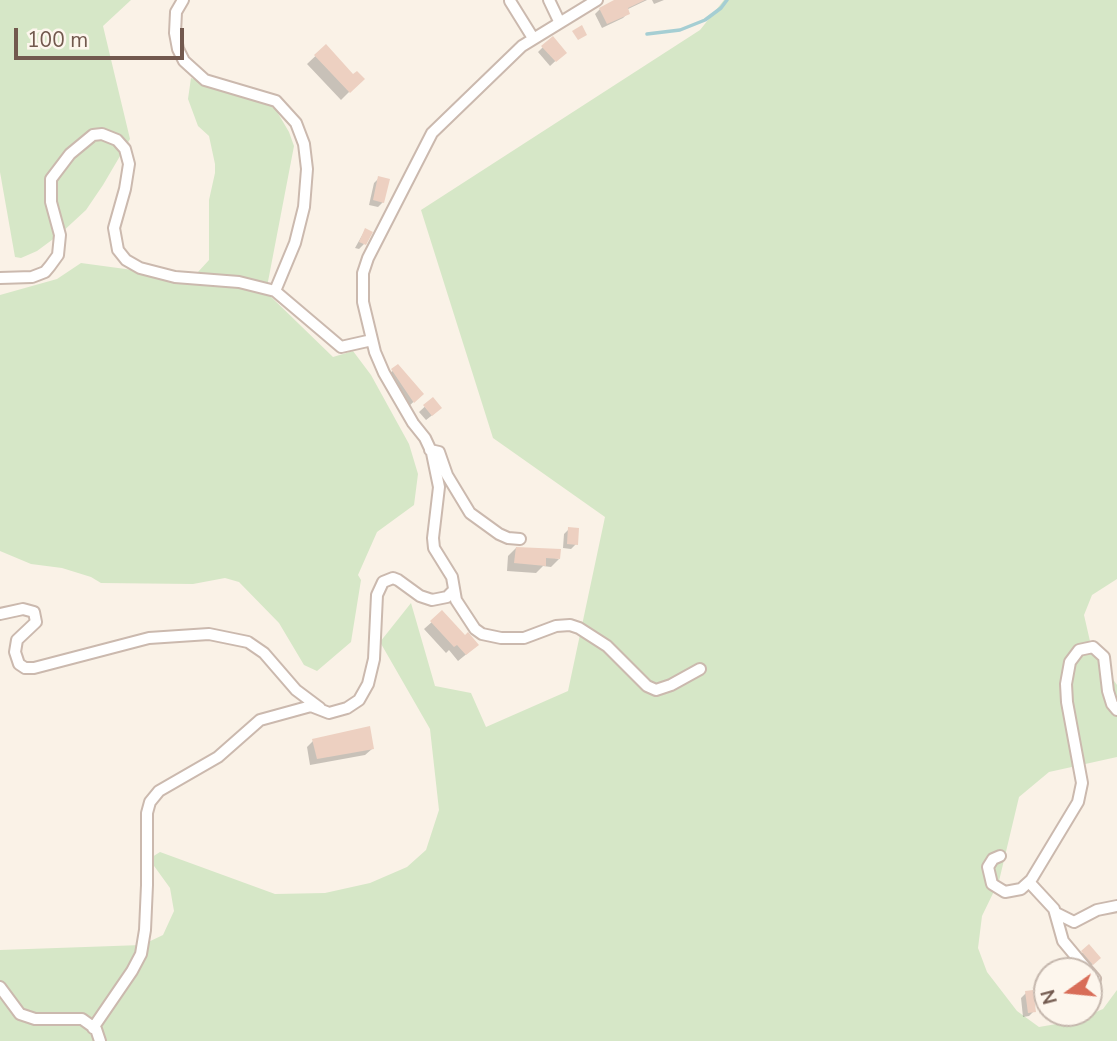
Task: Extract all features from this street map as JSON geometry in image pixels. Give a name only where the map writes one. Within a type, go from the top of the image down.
[{"type":"street","points":[[183,0],[176,12],[175,33],[184,61],[205,80],[276,102],[296,123],[304,144],[307,169],[304,207],[295,243],[275,291]]},
{"type":"street","points":[[549,0],[559,21]]},
{"type":"street","points":[[597,0],[533,38],[439,125],[422,148],[373,246],[363,273],[362,294],[372,340],[392,388],[430,450],[439,487],[433,538],[437,555],[452,577],[454,590],[464,614],[475,629],[482,634],[502,638],[524,638],[556,626],[570,625],[579,628],[607,646],[647,687],[656,690],[700,670]]},
{"type":"street","points":[[510,1],[533,38]]},
{"type":"street","points":[[0,278],[32,277],[45,272],[58,255],[61,235],[51,202],[51,180],[70,154],[93,135],[102,134],[117,140],[125,149],[129,164],[114,228],[117,250],[126,260],[140,268],[175,277],[239,282],[275,291],[341,347],[372,340]]},
{"type":"street","points":[[430,450],[439,452],[447,475],[470,513],[499,534],[520,538]]},
{"type":"street","points":[[93,1028],[141,954],[145,930],[147,813],[150,802],[159,791],[218,757],[260,720],[311,706],[329,713],[355,703],[368,684],[380,585],[393,578],[420,596],[437,600],[447,597],[454,590]]},
{"type":"street","points":[[0,614],[23,609],[34,612],[36,622],[17,640],[15,652],[19,664],[24,668],[34,668],[149,638],[209,634],[248,642],[264,653],[296,690],[325,712]]},
{"type":"street","points":[[1000,856],[991,861],[989,867],[992,884],[1005,892],[1015,891],[1029,881],[1078,802],[1082,791],[1067,695],[1070,662],[1079,650],[1093,648],[1104,657],[1108,691],[1112,705],[1117,710]]},
{"type":"street","points":[[1029,881],[1056,913],[1063,941],[1076,957]]},
{"type":"street","points":[[1056,913],[1074,922],[1097,910],[1117,906]]},
{"type":"street","points":[[0,987],[20,1014],[35,1019],[82,1019],[96,1029],[100,1041]]},
{"type":"green space","points":[[0,0],[131,0],[103,26],[130,139],[86,210],[37,251],[21,258],[15,257],[0,172]]},
{"type":"green space","points":[[724,0],[1117,0],[1117,579],[1092,595],[1084,615],[1092,650],[1117,685],[1117,757],[1049,772],[1019,797],[999,881],[982,916],[978,948],[987,972],[1017,1011],[1033,1023],[1033,1027],[1103,1027],[1103,1009],[1117,990],[1117,1041],[0,1041],[0,950],[142,945],[163,935],[174,911],[170,888],[149,859],[160,852],[275,894],[325,893],[370,883],[407,867],[426,850],[439,810],[430,729],[380,642],[411,603],[435,686],[471,693],[486,727],[568,691],[605,517],[493,438],[421,210],[700,30]]},
{"type":"green space","points":[[191,78],[264,101],[276,110],[289,132],[294,146],[266,292],[333,357],[353,351],[371,375],[409,444],[418,474],[414,505],[377,532],[358,575],[361,580],[351,642],[317,671],[304,665],[279,623],[239,582],[225,578],[193,584],[101,583],[62,568],[31,564],[0,551],[0,295],[57,279],[81,263],[155,273],[198,272],[209,260],[209,200],[215,164],[209,136],[198,126],[188,99]]},
{"type":"building","points":[[614,0],[645,0],[628,8],[630,14],[607,24],[599,8]]},
{"type":"building","points":[[582,25],[587,35],[578,40],[572,31]]},
{"type":"building","points":[[553,36],[567,53],[556,62],[541,46]]},
{"type":"building","points":[[326,44],[353,74],[357,71],[365,79],[350,93],[314,55]]},
{"type":"building","points":[[378,176],[390,179],[384,203],[373,200]]},
{"type":"building","points":[[365,228],[373,232],[366,245],[359,242]]},
{"type":"building","points":[[398,364],[424,394],[414,403],[391,369]]},
{"type":"building","points":[[433,397],[442,408],[432,416],[423,405]]},
{"type":"building","points":[[568,527],[579,528],[578,545],[567,544]]},
{"type":"building","points":[[516,547],[561,549],[560,559],[546,558],[546,566],[514,563]]},
{"type":"building","points":[[442,610],[465,635],[468,632],[479,645],[466,655],[457,645],[454,647],[430,621]]},
{"type":"building","points":[[370,726],[374,749],[317,759],[312,739]]},
{"type":"building","points":[[1089,944],[1100,957],[1086,957],[1081,951]]},
{"type":"building","points":[[1033,990],[1033,1012],[1028,1013],[1025,991]]},
{"type":"waterway","points":[[647,34],[680,30],[705,20],[727,0]]}]
